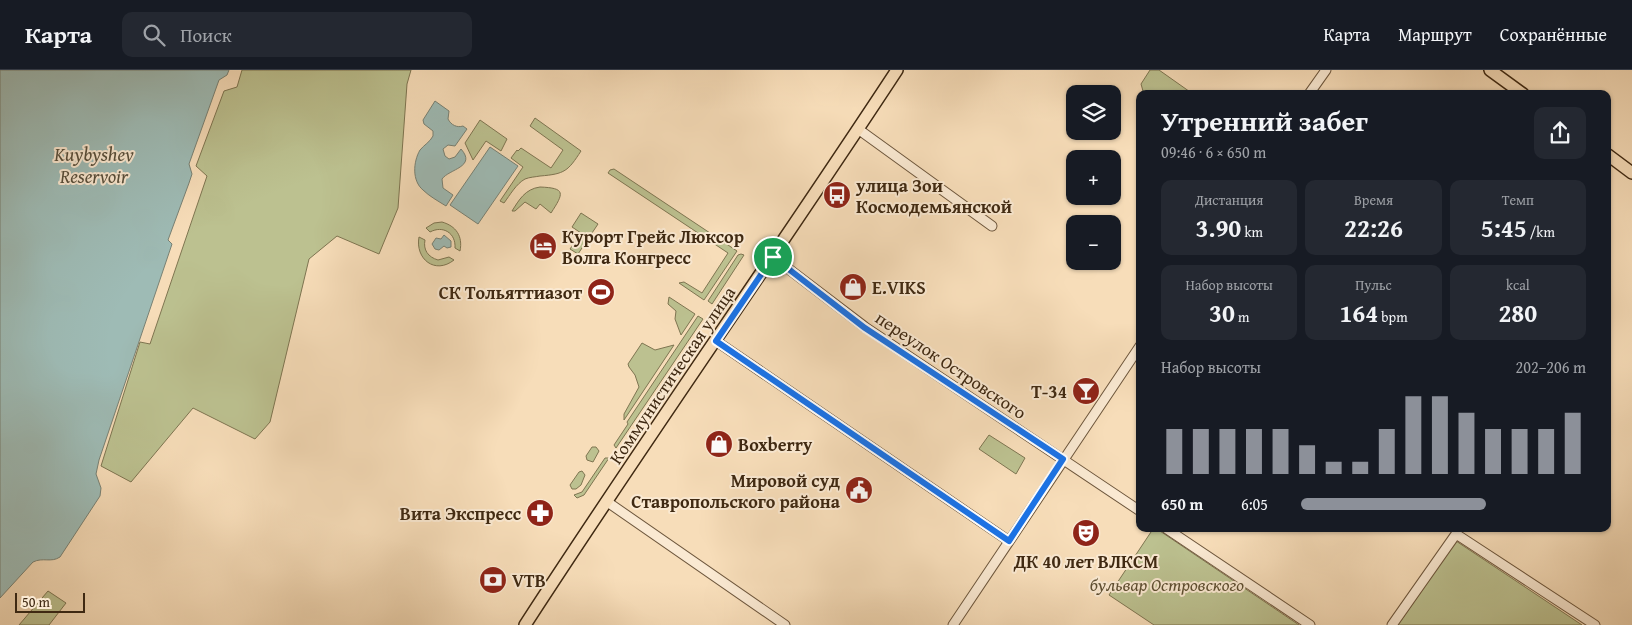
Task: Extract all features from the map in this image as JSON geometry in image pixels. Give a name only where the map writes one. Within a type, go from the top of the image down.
[{"type":"main road","name":"Коммунистическая улица","points":[[525,625],[606,501],[773,257],[897,70]]},
{"type":"main road","points":[[1490,70],[1518,90]]},
{"type":"main road","points":[[1611,157],[1632,173]]},
{"type":"street","points":[[1312,90],[1326,70]]},
{"type":"street","points":[[858,130],[992,226]]},
{"type":"street","name":"переулок Островского","points":[[773,257],[865,328],[1136,508]]},
{"type":"street","points":[[716,341],[1009,541]]},
{"type":"street","points":[[953,625],[1136,352]]},
{"type":"street","points":[[606,501],[785,625]]},
{"type":"street","points":[[1171,532],[1310,625]]},
{"type":"street","points":[[1392,625],[1456,534],[1595,625]]},
{"type":"green space","points":[[242,70],[411,70],[407,84],[398,208],[379,254],[337,236],[309,259],[270,422],[255,439],[193,408],[131,482],[101,466],[140,342],[150,344],[207,176],[196,166],[224,91],[237,87]]},
{"type":"green space","points":[[1150,70],[1159,70],[1187,90],[1143,90],[1141,84]]},
{"type":"green space","points":[[535,118],[581,151],[573,163],[565,170],[522,181],[504,203],[500,201],[523,167],[511,158],[517,150],[521,148],[551,168],[563,150],[530,126]]},
{"type":"green space","points":[[480,120],[507,139],[501,151],[486,141],[473,160],[465,143]]},
{"type":"green space","points":[[614,169],[737,251],[704,300],[679,283],[684,282],[702,293],[728,253],[608,173]]},
{"type":"green space","points":[[540,187],[555,189],[560,193],[551,213],[540,204],[536,209],[525,202],[515,211],[512,211],[526,193]]},
{"type":"green space","points":[[581,213],[598,224],[578,254],[570,249],[581,233],[572,227]]},
{"type":"green space","points":[[442,222],[451,226],[457,232],[461,246],[460,251],[455,248],[451,234],[440,229],[430,232],[426,228],[434,223]]},
{"type":"green space","points":[[419,237],[425,240],[427,253],[431,257],[438,260],[449,257],[454,260],[440,266],[428,262],[420,252]]},
{"type":"green space","points":[[738,255],[744,255],[712,304],[708,301]]},
{"type":"green space","points":[[669,297],[695,314],[681,335],[675,319],[676,311],[668,304]]},
{"type":"green space","points":[[698,316],[703,319],[616,448],[614,445],[628,424],[627,422]]},
{"type":"green space","points":[[642,343],[655,350],[674,345],[624,420],[624,414],[639,387],[635,375],[628,364]]},
{"type":"green space","points":[[989,435],[1025,458],[1016,474],[979,449]]},
{"type":"green space","points":[[592,447],[596,447],[599,451],[593,462],[587,460],[586,456]]},
{"type":"green space","points":[[605,458],[609,458],[584,495],[577,498],[574,495],[582,492]]},
{"type":"green space","points":[[582,471],[585,475],[581,485],[576,489],[572,489],[570,485],[579,472]]},
{"type":"green space","name":"бульвар Островского","points":[[1151,532],[1161,532],[1299,625],[1154,625],[1109,595]]},
{"type":"green space","points":[[1456,541],[1582,625],[1398,625]]},
{"type":"green space","points":[[48,591],[66,603],[49,625],[19,625]]},
{"type":"water","name":"Kuybyshev Reservoir","points":[[0,70],[229,70],[227,75],[219,80],[189,164],[192,174],[168,240],[172,244],[99,460],[96,474],[101,488],[100,496],[60,557],[53,560],[33,562],[0,598]]},
{"type":"water","points":[[435,101],[449,111],[448,119],[454,126],[463,126],[467,129],[455,146],[448,145],[443,149],[445,156],[449,159],[455,157],[461,149],[466,160],[464,164],[442,179],[443,188],[453,195],[446,206],[419,186],[415,177],[416,160],[420,150],[433,136],[433,131],[424,124],[423,120]]},
{"type":"water","points":[[490,147],[518,166],[478,224],[450,205]]},
{"type":"water","points":[[444,235],[451,241],[451,247],[447,248],[444,246],[439,250],[435,249],[432,244],[436,238],[441,239]]},
{"type":"place","name":"улица Зои Космодемьянской","points":[[837,195]]},
{"type":"place","name":"Курорт Грейс Люксор Волга Конгресс","points":[[543,246]]},
{"type":"place","name":"E.VIKS","points":[[853,287]]},
{"type":"place","name":"СК Тольяттиазот","points":[[601,292]]},
{"type":"place","name":"Т-34","points":[[1086,391]]},
{"type":"place","name":"Boxberry","points":[[719,444]]},
{"type":"place","name":"Мировой суд Ставропольского района","points":[[859,490]]},
{"type":"place","name":"Вита Экспресс","points":[[540,513]]},
{"type":"place","name":"ДК 40 лет ВЛКСМ","points":[[1086,533]]},
{"type":"place","name":"VTB","points":[[493,580]]},
{"type":"route","points":[[773,257],[865,328],[1063,459],[1009,541],[716,341],[773,257]]}]
